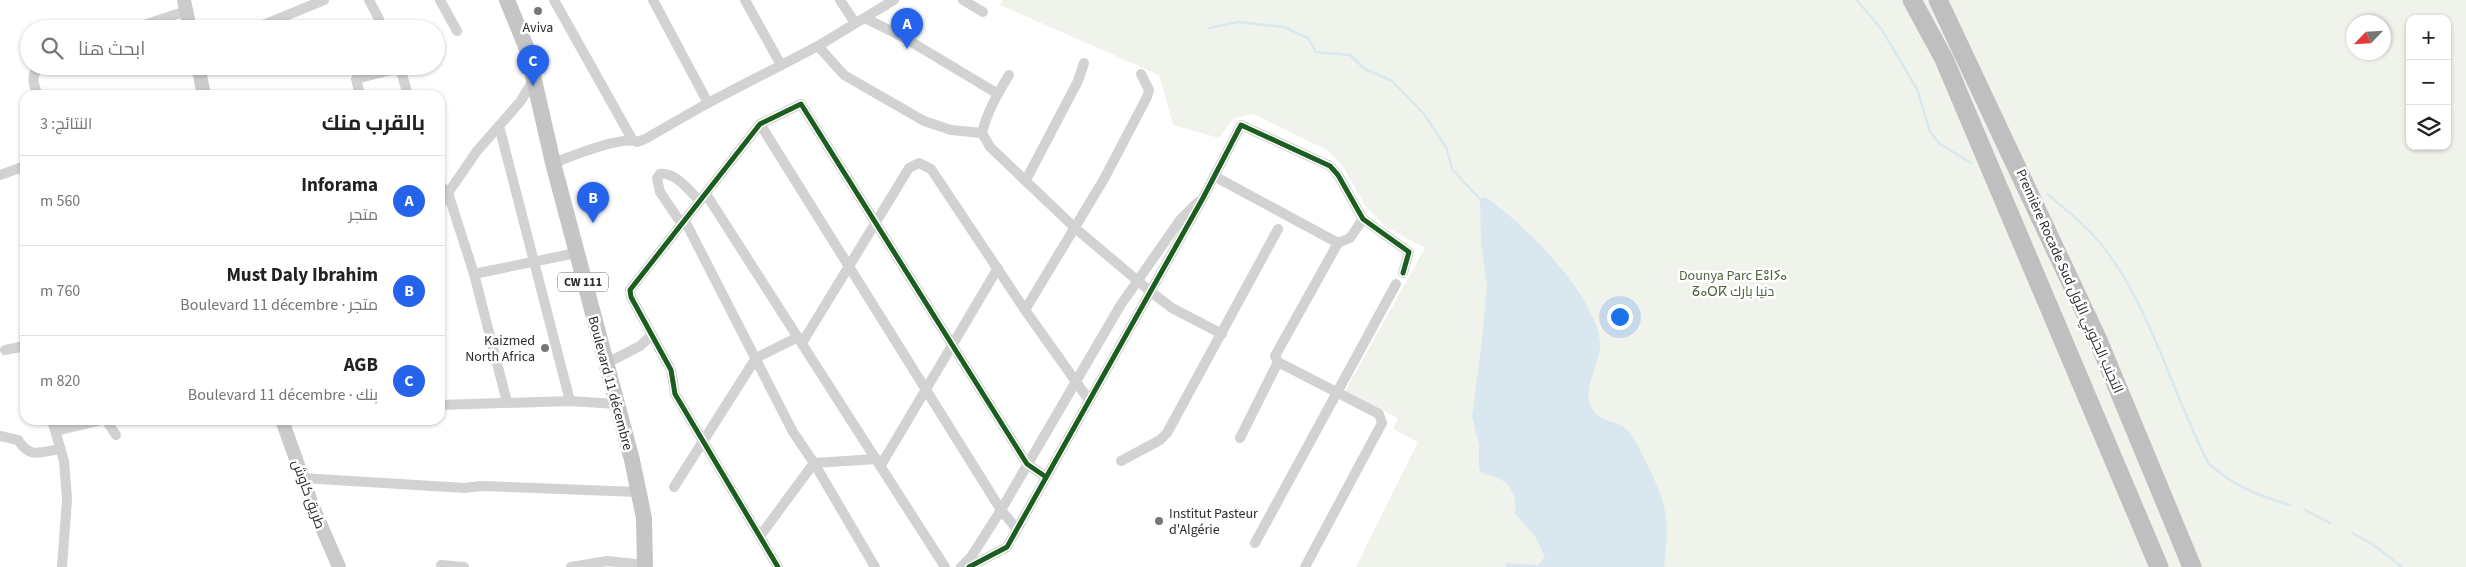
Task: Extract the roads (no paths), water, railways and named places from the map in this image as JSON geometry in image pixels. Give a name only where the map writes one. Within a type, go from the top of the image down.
[{"type":"highway","name":"Première Rocade Sud التجنب الجنوبي الأول","points":[[1912,0],[1947,68],[2159,567]]},
{"type":"highway","name":"Première Rocade Sud التجنب الجنوبي الأول","points":[[1938,0],[2097,338],[2192,567]]},
{"type":"main road","name":"Boulevard 11 décembre","points":[[507,0],[527,49],[553,163],[638,492],[644,518],[645,566]]},
{"type":"street","points":[[275,20],[324,0]]},
{"type":"street","points":[[369,0],[379,19]]},
{"type":"street","points":[[440,0],[457,30]]},
{"type":"street","points":[[554,0],[632,140]]},
{"type":"street","points":[[653,0],[708,103]]},
{"type":"street","points":[[745,0],[781,65]]},
{"type":"street","points":[[840,0],[855,23]]},
{"type":"street","points":[[553,163],[605,146],[632,140],[637,142],[645,139],[708,103],[818,46],[894,0]]},
{"type":"street","points":[[964,0],[983,12]]},
{"type":"street","points":[[152,20],[185,5],[188,20]]},
{"type":"street","points":[[865,18],[903,36],[998,94]]},
{"type":"street","points":[[818,46],[844,75],[924,121],[951,130],[982,134]]},
{"type":"street","points":[[1026,180],[1078,81],[1084,63]]},
{"type":"street","points":[[982,134],[998,94],[1009,74]]},
{"type":"street","points":[[1025,310],[1104,179],[1147,97],[1149,90],[1141,74]]},
{"type":"street","points":[[33,75],[33,84],[36,90]]},
{"type":"street","points":[[200,75],[202,90]]},
{"type":"street","points":[[359,90],[356,80],[374,75]]},
{"type":"street","points":[[404,75],[407,90]]},
{"type":"street","points":[[445,200],[477,151],[520,102],[533,81]]},
{"type":"street","points":[[778,567],[676,394],[671,370],[631,297],[630,290],[760,124],[801,104],[1027,464],[1046,477]]},
{"type":"street","points":[[760,124],[1001,510],[1017,530]]},
{"type":"street","points":[[969,567],[1007,547],[1203,198],[1239,127],[1244,125],[1330,166],[1342,182],[1363,219],[1409,252],[1403,273]]},
{"type":"street","points":[[499,126],[570,401]]},
{"type":"street","points":[[982,134],[990,147],[1075,228],[1151,292],[1172,308],[1222,334]]},
{"type":"street","points":[[674,487],[756,358],[800,340],[850,266],[909,168],[919,163],[931,169],[1025,310],[1089,400]]},
{"type":"street","points":[[0,175],[20,168]]},
{"type":"street","points":[[875,567],[814,463],[793,432],[683,221],[660,192],[657,178],[660,174],[666,172],[674,176],[703,198],[800,340],[946,567]]},
{"type":"street","points":[[1214,176],[1338,243]]},
{"type":"street","points":[[445,190],[448,193],[474,274],[507,402]]},
{"type":"street","points":[[961,567],[971,557],[1001,510],[1076,380],[1138,280],[1180,220],[1203,198]]},
{"type":"street","points":[[1305,567],[1382,423],[1379,414],[1278,362],[1275,356],[1338,243],[1350,238],[1363,219]]},
{"type":"street","points":[[1121,462],[1160,440],[1167,433],[1278,229]]},
{"type":"street","points":[[474,274],[576,253]]},
{"type":"street","points":[[879,462],[927,389],[998,268]]},
{"type":"street","points":[[1255,542],[1396,284]]},
{"type":"street","points":[[605,364],[640,346],[652,335]]},
{"type":"street","points":[[5,350],[20,347]]},
{"type":"street","points":[[1240,438],[1278,362]]},
{"type":"street","points":[[445,405],[570,401],[616,404]]},
{"type":"street","points":[[54,425],[60,449],[67,500],[62,567]]},
{"type":"street","points":[[56,431],[82,425]]},
{"type":"street","points":[[108,425],[116,435]]},
{"type":"street","name":"طريق كاوش","points":[[284,425],[326,541],[339,567]]},
{"type":"street","points":[[0,436],[18,440],[25,451],[30,453],[60,449]]},
{"type":"street","points":[[814,463],[879,462]]},
{"type":"street","points":[[760,536],[814,463]]},
{"type":"street","points":[[302,478],[465,488],[481,486],[638,492]]},
{"type":"street","points":[[571,567],[606,561],[645,566]]},
{"type":"street","points":[[441,565],[464,567]]},
{"type":"waterway","points":[[1857,0],[1882,30],[1917,89],[1930,132],[1940,144],[1971,163]]},
{"type":"waterway","points":[[1209,28],[1238,22],[1284,27],[1308,38],[1316,52],[1350,55],[1365,69],[1392,81],[1424,114],[1447,149],[1452,169],[1480,199]]},
{"type":"waterway","points":[[2047,194],[2078,220],[2095,237],[2114,261],[2145,317],[2195,436],[2209,464],[2238,485],[2290,505]]},
{"type":"waterway","points":[[2305,510],[2330,523]]},
{"type":"waterway","points":[[2352,533],[2372,544],[2402,567]]},
{"type":"place","name":"Aviva","points":[[538,11]]},
{"type":"place","name":"Inforama","points":[[907,49]]},
{"type":"place","name":"AGB","points":[[533,86]]},
{"type":"place","name":"Must Daly Ibrahim","points":[[593,223]]},
{"type":"place","name":"Kaizmed North Africa","points":[[545,348]]},
{"type":"place","name":"Institut Pasteur d'Algérie","points":[[1159,521]]},
{"type":"park label","name":"Dounya Parc ⴹⵓⵏⵢⴰ ⵒⴰⵔⴽ دنيا بارك","points":[[1733,284]]}]
